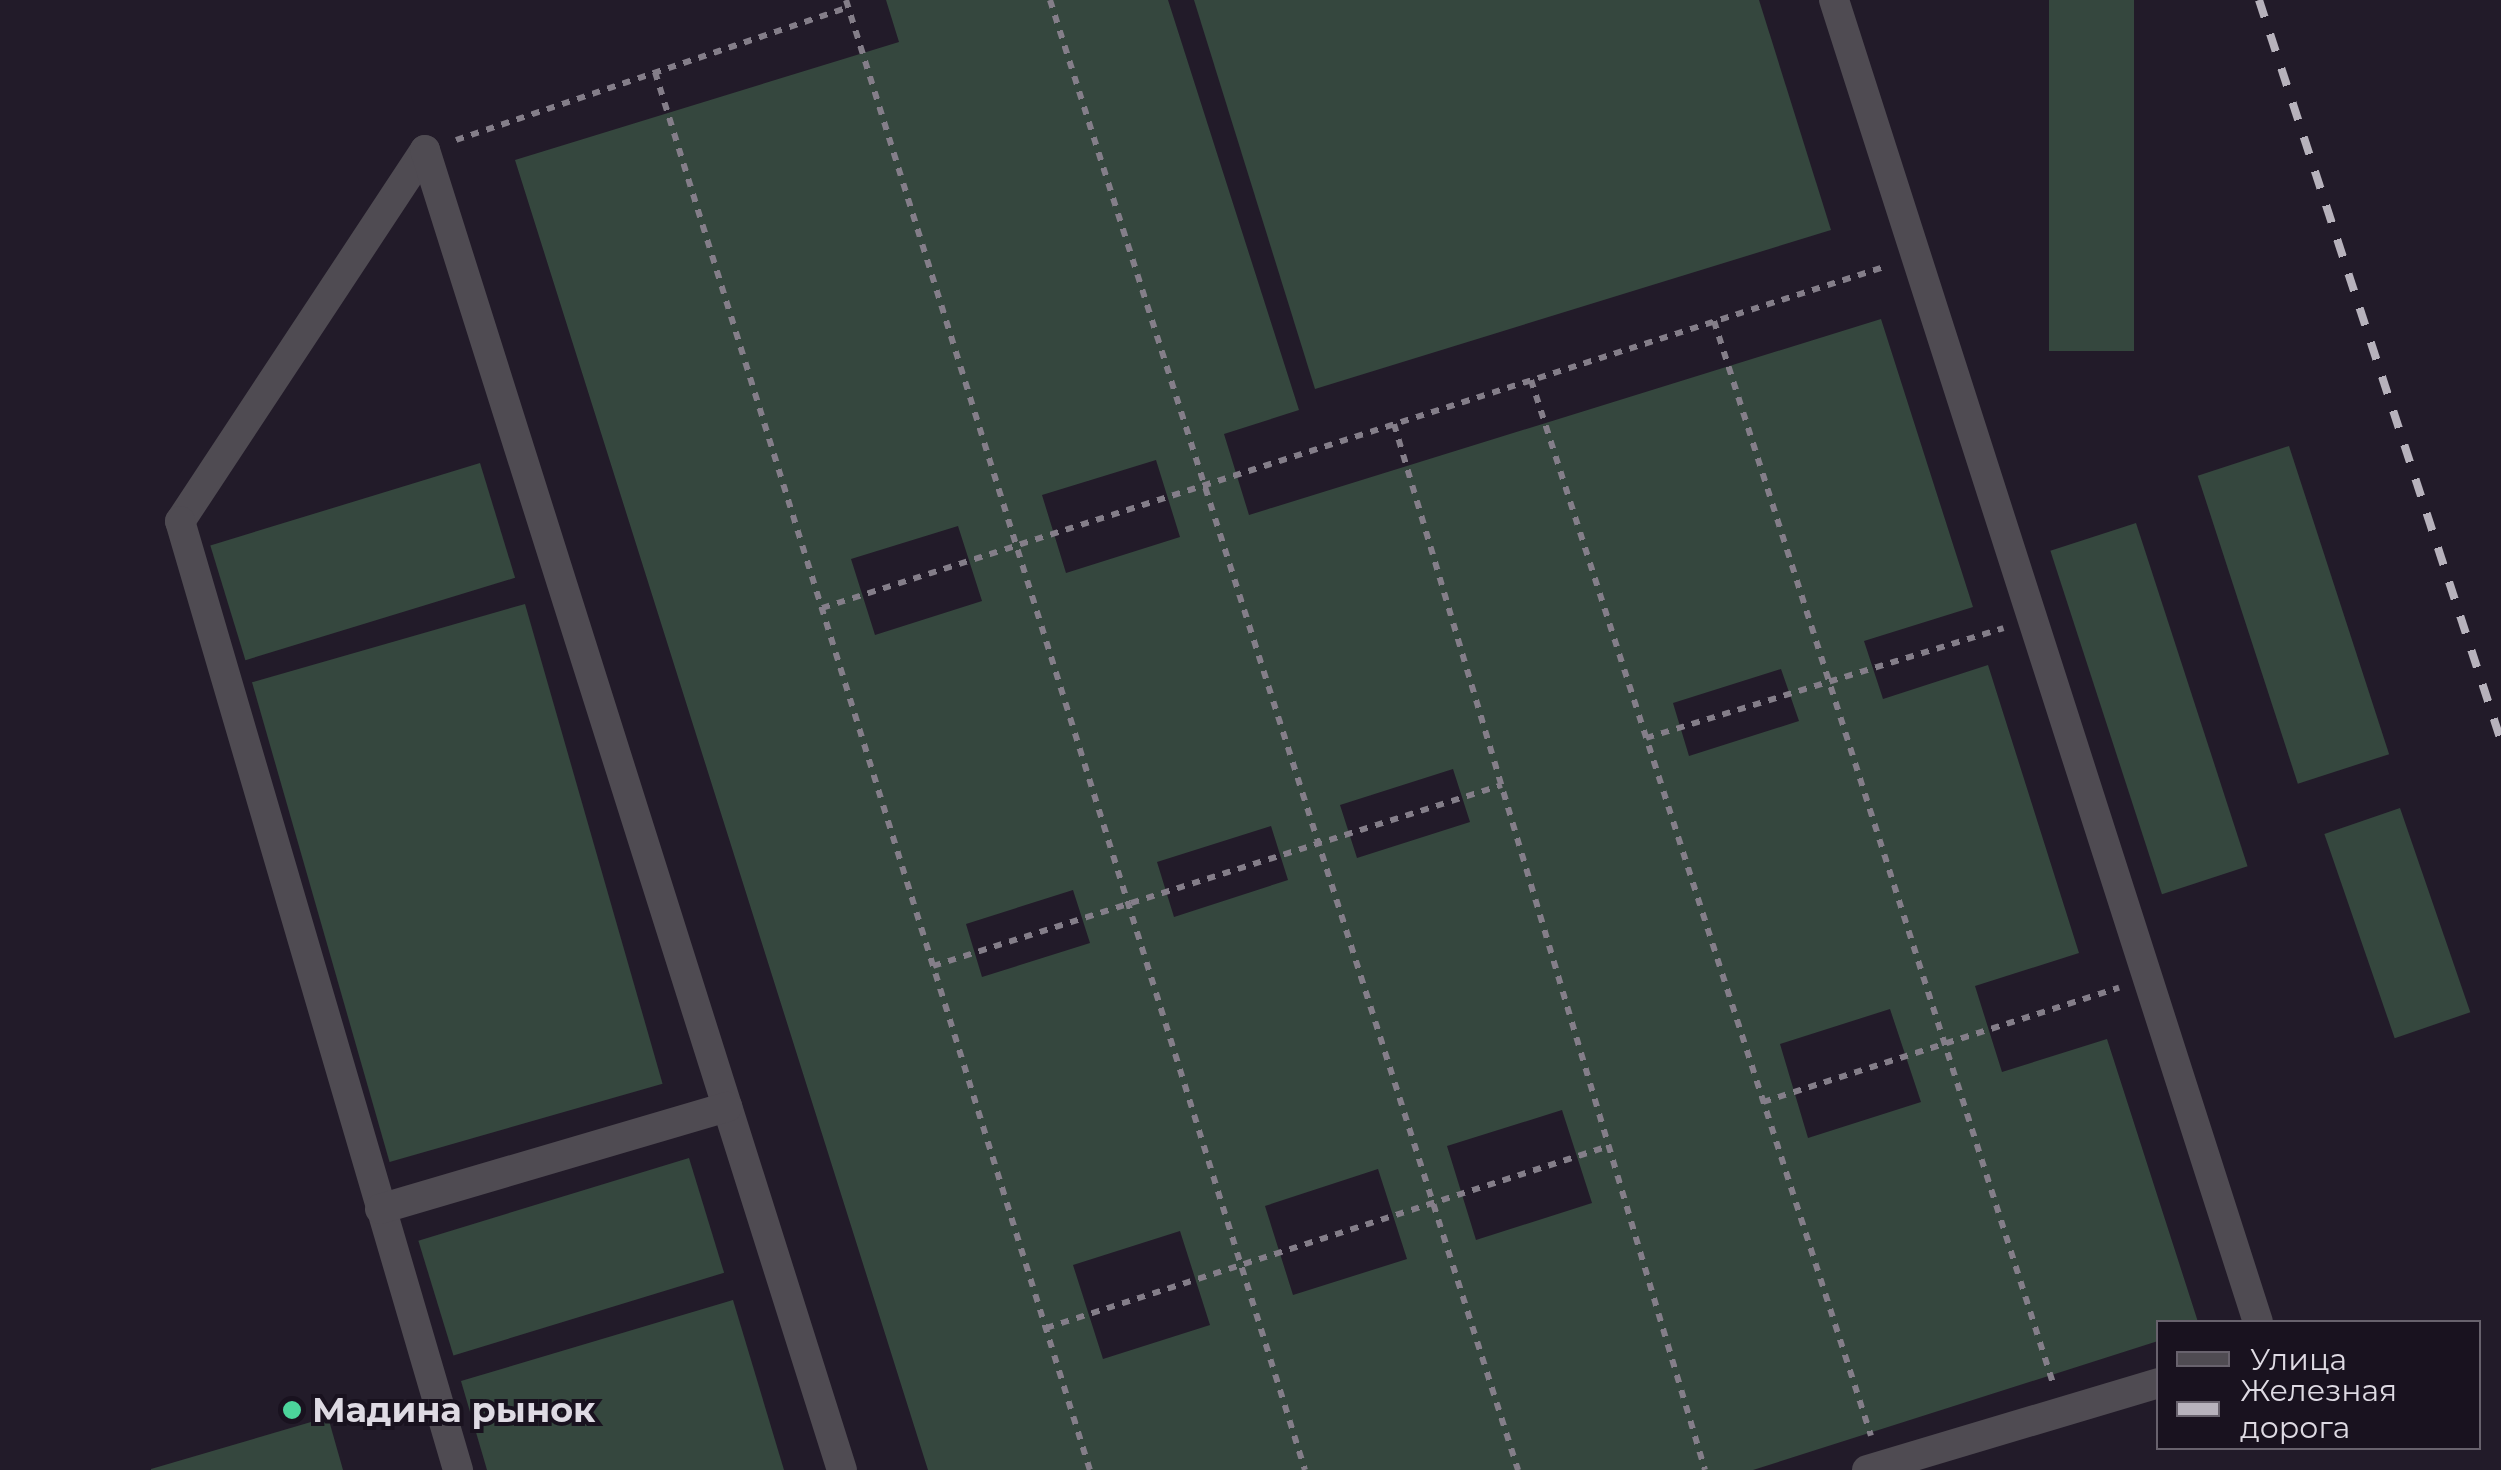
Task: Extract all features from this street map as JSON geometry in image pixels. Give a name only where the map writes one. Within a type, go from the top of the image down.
[{"type":"lane","points":[[1834,0],[2257,1320]]},
{"type":"lane","points":[[425,150],[842,1470]]},
{"type":"lane","points":[[425,150],[180,521],[458,1470]]},
{"type":"lane","points":[[380,1209],[728,1107]]},
{"type":"lane","points":[[1874,1468],[2156,1384]]},
{"type":"path","points":[[1050,0],[1518,1470]]},
{"type":"path","points":[[425,150],[847,4],[1305,1470]]},
{"type":"path","points":[[655,72],[1090,1470]]},
{"type":"path","points":[[822,608],[1916,256]]},
{"type":"path","points":[[1714,321],[2062,1413]]},
{"type":"path","points":[[1530,380],[1763,1102],[1874,1468]]},
{"type":"path","points":[[1394,424],[1705,1470]]},
{"type":"path","points":[[1646,738],[2033,618]]},
{"type":"path","points":[[933,966],[1502,785]]},
{"type":"path","points":[[1763,1102],[2148,979]]},
{"type":"path","points":[[1046,1328],[1608,1146]]},
{"type":"building","points":[[886,0],[1168,0],[1299,410],[1224,434],[1249,515],[1881,319],[1973,607],[1864,641],[1883,699],[1988,665],[2079,953],[1975,986],[2002,1072],[2107,1039],[2197,1320],[2156,1320],[2156,1342],[1753,1470],[928,1470],[515,160],[899,42]],"holes":[[[1156,460],[1180,537],[1066,573],[1042,495]],[[958,526],[982,601],[875,635],[851,559]],[[1781,669],[1799,721],[1689,756],[1673,703]],[[1453,769],[1470,822],[1357,858],[1340,805]],[[1271,826],[1288,880],[1174,917],[1157,862]],[[1073,890],[1090,943],[982,977],[966,924]],[[1890,1009],[1921,1102],[1808,1138],[1780,1044]],[[1562,1110],[1592,1203],[1476,1240],[1447,1146]],[[1378,1169],[1407,1259],[1293,1295],[1265,1206]],[[1180,1231],[1210,1325],[1103,1359],[1073,1265]]]},
{"type":"building","points":[[1194,0],[1759,0],[1831,230],[1315,389]]},
{"type":"building","points":[[2049,0],[2134,0],[2134,351],[2049,351]]},
{"type":"building","points":[[2289,446],[2389,754],[2298,784],[2198,476]]},
{"type":"building","points":[[480,463],[515,578],[245,660],[210,545]]},
{"type":"building","points":[[2136,523],[2248,866],[2162,894],[2050,551]]},
{"type":"building","points":[[525,604],[663,1084],[390,1162],[252,682]]},
{"type":"building","points":[[2400,808],[2470,1012],[2395,1038],[2324,834]]},
{"type":"building","points":[[689,1158],[724,1273],[453,1355],[418,1241]]},
{"type":"building","points":[[733,1300],[784,1470],[487,1470],[461,1381]]},
{"type":"building","points":[[328,1417],[343,1470],[151,1470],[151,1469]]},
{"type":"railway","points":[[2259,0],[2501,741]]},
{"type":"place","name":"Мадина рынок","points":[[292,1410]]}]
